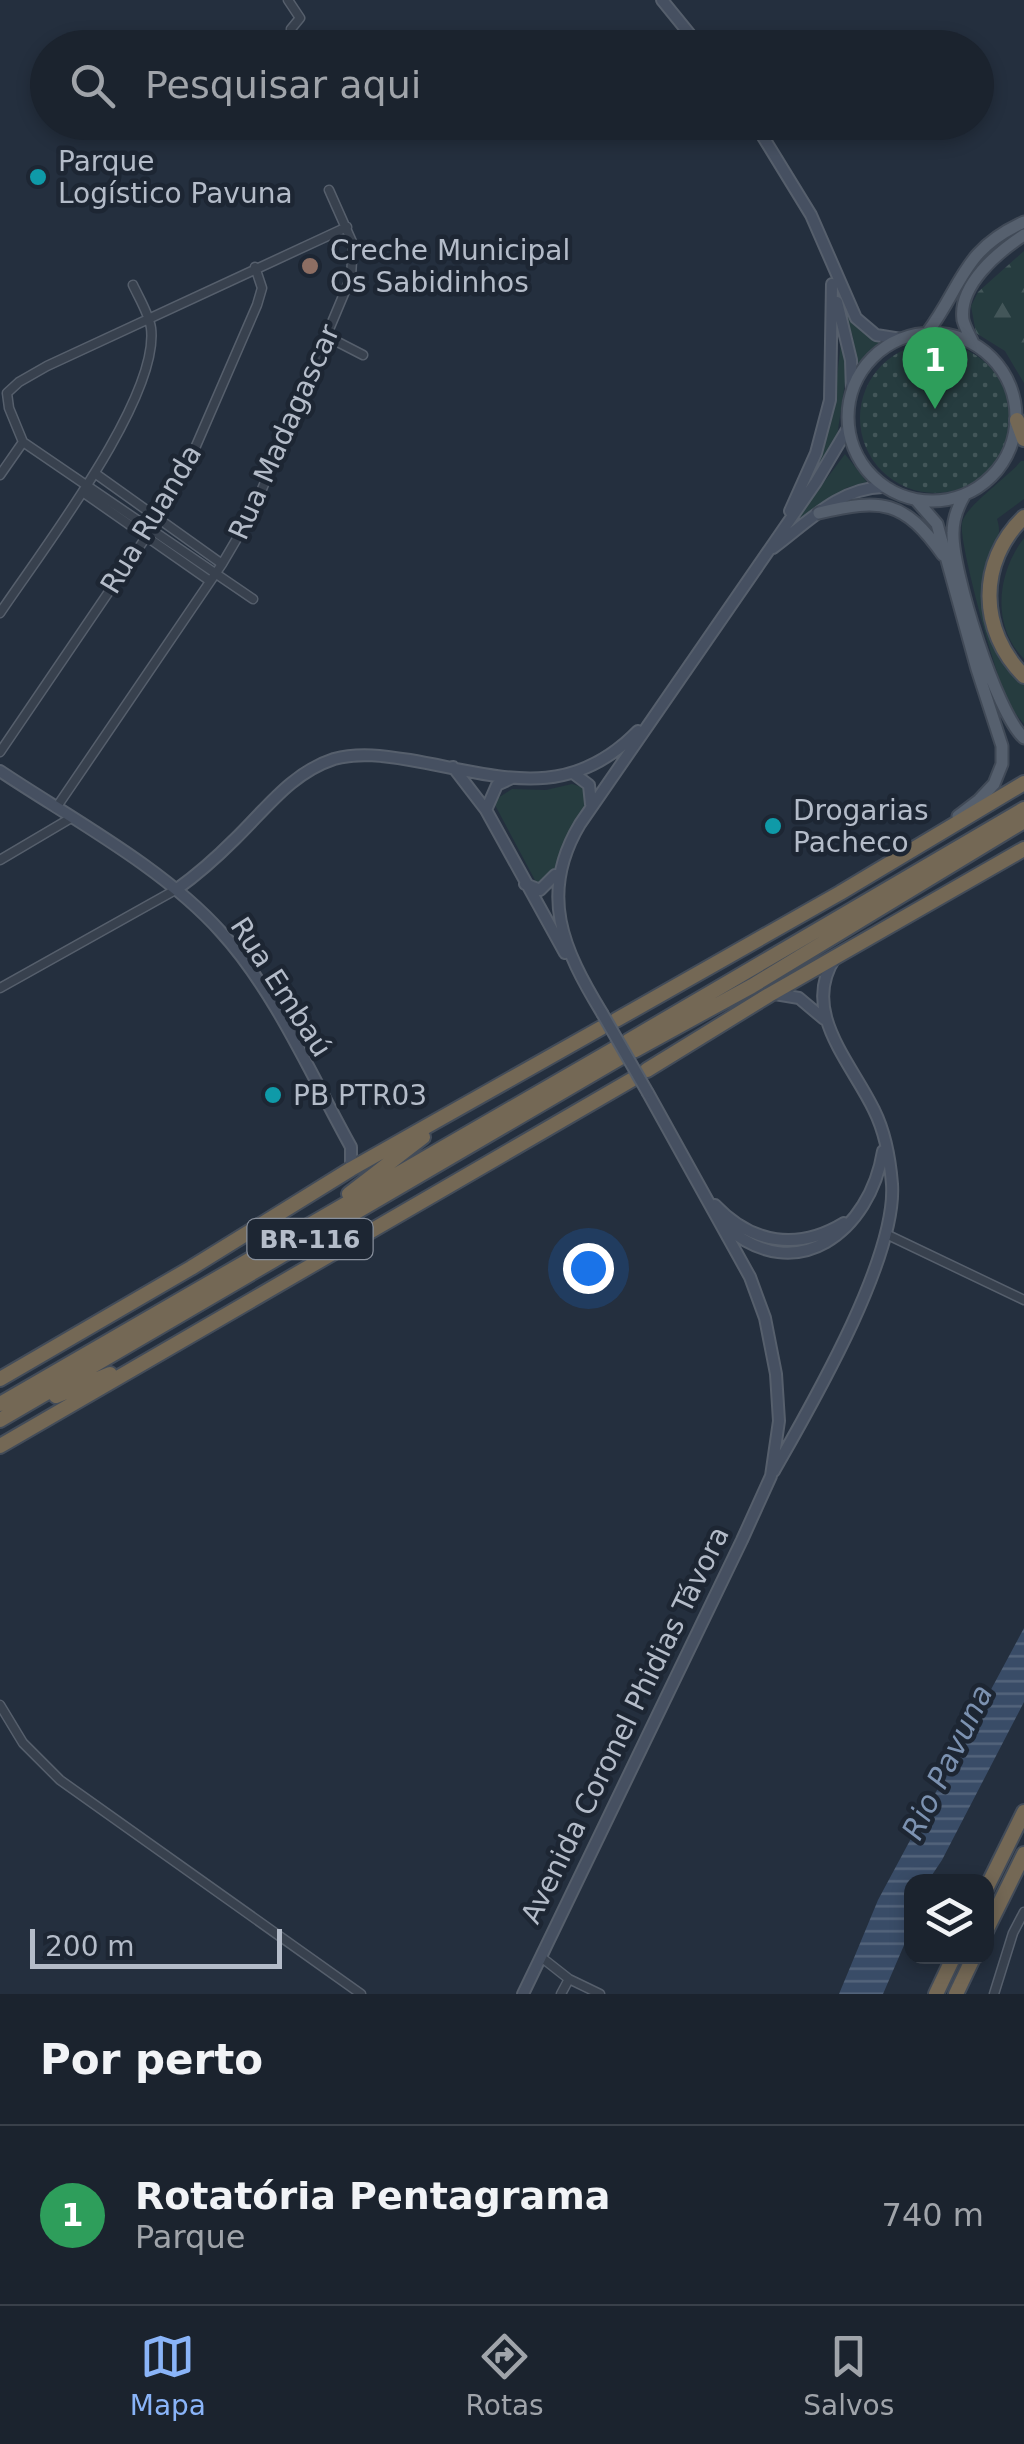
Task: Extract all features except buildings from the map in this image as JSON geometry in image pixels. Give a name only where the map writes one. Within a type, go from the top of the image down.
[{"type":"highway","points":[[1017,420],[1024,439]]},
{"type":"highway","points":[[1024,517],[1002,546],[989,579],[990,615],[1008,658],[1024,672]]},
{"type":"highway","name":"BR-116","points":[[0,1379],[606,1020],[1024,784]]},
{"type":"highway","points":[[1024,809],[632,1046],[752,986],[1024,821]]},
{"type":"highway","name":"BR-116","points":[[0,1446],[1024,848]]},
{"type":"highway","points":[[639,1073],[752,986]]},
{"type":"highway","name":"BR-116","points":[[618,1054],[4,1412],[314,1221],[618,1054]]},
{"type":"highway","points":[[314,1221],[460,1109]]},
{"type":"highway","points":[[4,1412],[160,1355]]},
{"type":"highway","points":[[993,1874],[1024,1812]]},
{"type":"highway","points":[[994,1915],[1024,1854]]},
{"type":"highway","points":[[936,1994],[950,1964]]},
{"type":"highway","points":[[956,1994],[970,1964]]},
{"type":"main road","points":[[927,333],[966,265],[989,242],[1024,222]]},
{"type":"main road","points":[[973,343],[964,320],[966,296],[983,270],[1024,235]]},
{"type":"main road","points":[[927,333],[951,334],[986,352],[1006,376],[1017,420],[1010,452],[1002,466],[978,488],[948,501],[917,501],[883,487],[864,467],[848,428],[852,390],[876,354],[901,339],[927,333]]},
{"type":"main road","points":[[964,496],[952,535],[958,568],[994,689],[1005,715],[1024,738]]},
{"type":"main road","points":[[915,848],[985,795],[994,784],[1002,759],[1000,734],[977,669],[937,524],[917,501]]},
{"type":"main road","points":[[819,513],[856,504],[889,506],[912,517],[948,561]]},
{"type":"street","points":[[288,0],[300,18],[291,29]]},
{"type":"street","points":[[662,0],[686,30]]},
{"type":"street","points":[[766,140],[797,189],[856,318],[876,335],[901,339]]},
{"type":"street","name":"Rua Madagascar","points":[[56,808],[222,564],[252,513],[348,289],[352,244],[329,190]]},
{"type":"street","points":[[252,599],[212,578],[24,442],[9,408],[9,390],[47,366],[347,226]]},
{"type":"street","points":[[825,247],[851,360],[852,390]]},
{"type":"street","name":"Rua Ruanda","points":[[0,752],[159,518],[186,469],[258,305],[262,288],[255,268]]},
{"type":"street","points":[[782,528],[811,465],[830,400],[832,284]]},
{"type":"street","points":[[0,612],[96,474],[144,369],[151,333],[148,317],[132,285]]},
{"type":"street","points":[[328,335],[363,354]]},
{"type":"street","name":"Avenida Coronel Phidias Távora","points":[[771,1476],[779,1400],[765,1318],[754,1286],[574,966],[560,915],[559,868],[570,840],[816,482],[848,428]]},
{"type":"street","points":[[0,476],[24,442]]},
{"type":"street","points":[[96,474],[222,564]]},
{"type":"street","name":"Avenida Coronel Phidias Távora","points":[[768,552],[858,489],[883,487]]},
{"type":"street","points":[[0,988],[177,889],[235,839],[283,788],[322,764],[356,755],[391,757],[512,778],[549,779],[592,766],[626,743],[656,712]]},
{"type":"street","points":[[453,768],[486,810],[524,884],[574,966]]},
{"type":"street","name":"Rua Embaú","points":[[0,771],[177,889],[213,922],[242,957],[285,1026],[351,1147],[351,1169]]},
{"type":"street","points":[[573,773],[589,785],[590,810]]},
{"type":"street","points":[[486,810],[497,785],[512,778]]},
{"type":"street","points":[[0,860],[71,818]]},
{"type":"street","points":[[524,884],[534,890],[546,888],[559,868]]},
{"type":"street","points":[[826,1021],[822,985],[837,956]]},
{"type":"street","points":[[769,995],[800,998],[826,1021]]},
{"type":"street","name":"Avenida Coronel Phidias Távora","points":[[522,1994],[771,1476],[837,1351],[888,1235],[892,1188],[885,1140],[874,1109],[826,1021]]},
{"type":"street","points":[[715,1215],[744,1240],[770,1251],[808,1251],[828,1243],[858,1213],[876,1183],[885,1140]]},
{"type":"street","points":[[351,1147],[378,1154]]},
{"type":"street","points":[[702,1189],[744,1229],[781,1241],[820,1236],[858,1213]]},
{"type":"street","points":[[888,1235],[1024,1300]]},
{"type":"street","points":[[0,1705],[30,1752],[60,1780],[360,1994]]},
{"type":"street","points":[[994,1994],[1013,1932],[1024,1912]]},
{"type":"street","points":[[541,1957],[569,1979],[600,1994]]},
{"type":"street","points":[[561,1994],[569,1979]]},
{"type":"green space","points":[[1024,251],[1024,383],[1005,351],[976,333],[971,306],[978,292]]},
{"type":"green space","points":[[841,308],[861,331],[883,343],[854,368],[853,337]]},
{"type":"green space","points":[[841,340],[847,369],[838,430],[834,448],[811,478],[831,410]]},
{"type":"green space","points":[[935,343],[964,348],[988,365],[1005,389],[1010,418],[1005,447],[988,471],[964,488],[935,493],[906,488],[882,471],[865,447],[860,418],[865,389],[882,365],[906,348]]},
{"type":"green space","points":[[845,454],[867,482],[846,488],[789,529]]},
{"type":"green space","points":[[1021,461],[1024,499],[997,519],[999,535],[986,571],[983,594],[992,636],[1024,685],[1024,724],[1011,708],[997,671],[962,535],[962,523],[971,508]]},
{"type":"green space","points":[[1024,538],[1024,659],[1006,631],[1001,599],[1008,567]]},
{"type":"green space","points":[[572,784],[582,787],[590,796],[548,883],[537,884],[495,805],[498,798],[512,789],[546,790]]},
{"type":"water","points":[[1024,1628],[1024,1702],[933,1874],[904,1874],[904,1945],[883,1994],[839,1994],[878,1900]]},
{"type":"place","name":"Parque Logístico Pavuna","points":[[38,177]]},
{"type":"place","name":"Creche Municipal Os Sabidinhos","points":[[310,266]]},
{"type":"place","name":"Rotatória Pentagrama","points":[[935,409]]},
{"type":"place","name":"Drogarias Pacheco","points":[[773,826]]},
{"type":"place","name":"PB PTR03","points":[[273,1095]]},
{"type":"water label","name":"Rio Pavuna","points":[[947,1762]]}]
